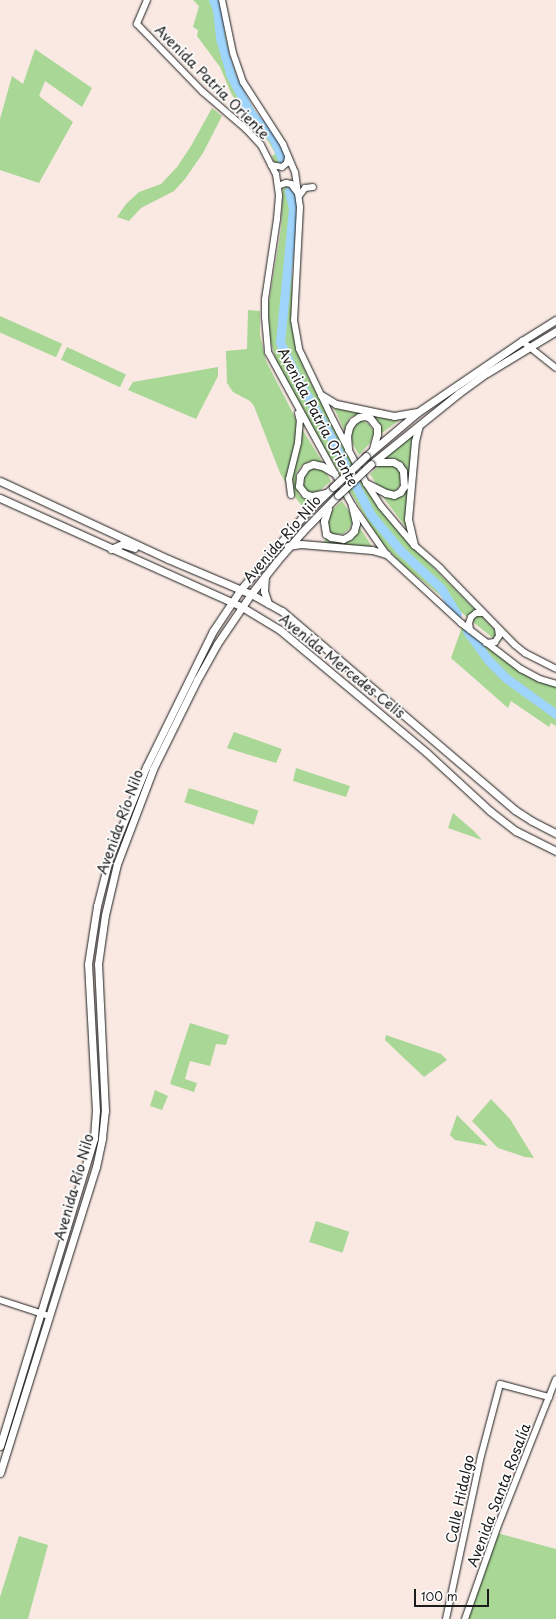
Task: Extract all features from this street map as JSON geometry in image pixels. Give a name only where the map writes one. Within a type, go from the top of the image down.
[{"type":"main road","name":"Avenida Río Nilo","points":[[0,1446],[90,1154],[95,1129],[96,1111],[88,964],[89,948],[100,892],[109,859],[146,767],[213,631],[241,589],[305,514],[372,450],[418,412],[522,341],[556,320]]},
{"type":"main road","name":"Avenida Río Nilo","points":[[0,1473],[96,1167],[102,1138],[105,1111],[98,964],[105,915],[117,864],[153,769],[197,680],[242,607],[289,547],[338,495],[420,423],[487,373],[556,331]]},
{"type":"main road","points":[[321,395],[336,404],[386,414],[404,415],[418,412]]},
{"type":"main road","points":[[348,449],[347,436],[353,420],[365,416],[370,418],[377,427],[377,434],[372,450]]},
{"type":"main road","points":[[414,545],[408,519],[416,436],[420,423]]},
{"type":"main road","points":[[366,483],[386,493],[394,494],[400,492],[404,486],[403,471],[399,464],[393,462],[373,463]]},
{"type":"main road","points":[[327,493],[312,496],[305,494],[299,486],[300,476],[306,467],[313,464],[322,466],[334,473]]},
{"type":"main road","name":"Avenida Mercedes Celis","points":[[0,481],[168,559],[241,589],[290,616],[515,810],[532,821],[556,833]]},
{"type":"main road","name":"Avenida Mercedes Celis","points":[[0,498],[242,607],[296,642],[439,764],[503,821],[530,839],[556,851]]},
{"type":"main road","points":[[332,502],[325,514],[324,529],[331,537],[336,539],[349,536],[354,531],[356,523],[352,505]]},
{"type":"main road","points":[[282,541],[289,547],[301,544],[372,550],[386,554]]},
{"type":"main road","points":[[112,549],[122,544],[128,545],[159,558],[168,559]]},
{"type":"main road","points":[[265,576],[264,591],[268,603]]},
{"type":"street","name":"Avenida Patria Oriente","points":[[147,0],[137,24],[193,83],[246,128],[261,145],[278,178],[277,219],[265,299],[265,334],[268,352],[352,505],[386,554],[470,630],[486,644],[526,672],[540,679],[556,684]]},
{"type":"street","name":"Avenida Patria Oriente","points":[[222,0],[233,53],[243,82],[283,144],[295,172],[300,207],[294,320],[299,349],[321,395],[366,483],[385,511],[414,545],[440,568],[498,629],[525,653],[556,669]]},
{"type":"street","points":[[271,165],[282,167],[287,163],[288,156]]},
{"type":"street","points":[[278,186],[286,183],[291,184],[299,196],[305,188],[313,187]]},
{"type":"street","points":[[522,341],[556,368]]},
{"type":"street","points":[[291,495],[289,479],[300,431],[300,421],[296,404]]},
{"type":"street","points":[[470,630],[469,623],[472,617],[476,613],[483,612]]},
{"type":"street","points":[[486,644],[496,642],[499,636],[498,629]]},
{"type":"street","points":[[0,1300],[49,1316]]},
{"type":"street","name":"Avenida Santa Rosalía","points":[[465,1619],[497,1528],[556,1379]]},
{"type":"street","name":"Calle Hidalgo","points":[[446,1619],[482,1456],[500,1384],[549,1397]]},
{"type":"green space","points":[[193,0],[218,0],[230,57],[239,82],[253,108],[274,137],[282,152],[284,162],[275,163],[272,157],[275,153],[268,141],[245,115],[231,93],[220,67],[197,36],[198,30],[193,27],[199,6]]},
{"type":"green space","points":[[35,49],[92,88],[82,107],[45,81],[39,96],[73,122],[39,183],[0,170],[0,119],[12,76],[23,84]]},
{"type":"green space","points":[[212,108],[222,116],[203,153],[185,179],[174,191],[141,208],[129,221],[117,217],[126,204],[139,192],[161,184],[177,167],[191,146]]},
{"type":"green space","points":[[286,186],[290,186],[297,195],[292,273],[292,325],[297,351],[308,377],[363,482],[419,553],[503,638],[499,643],[404,566],[379,540],[319,439],[276,361],[269,336],[268,308],[281,229],[283,189]]},
{"type":"green space","points":[[248,310],[260,311],[260,335],[266,361],[296,419],[297,432],[286,483],[280,473],[254,406],[250,401],[233,392],[227,383],[226,351],[247,349]]},
{"type":"green space","points":[[0,316],[62,344],[56,357],[0,332]]},
{"type":"green space","points":[[67,347],[126,374],[120,387],[61,360]]},
{"type":"green space","points":[[218,367],[218,376],[196,419],[128,390],[133,382]]},
{"type":"green space","points":[[334,408],[391,419],[401,419],[382,433],[374,416],[359,414],[350,417],[346,425],[345,432]]},
{"type":"green space","points":[[361,420],[369,424],[374,432],[370,443],[359,455],[350,439],[350,433],[353,423]]},
{"type":"green space","points":[[302,429],[323,463],[310,461],[301,466],[296,474],[296,485],[299,495],[304,498],[315,500],[308,507],[302,506],[295,497],[291,481],[299,451]]},
{"type":"green space","points":[[413,434],[408,530],[383,497],[393,498],[406,488],[407,474],[405,467],[395,458],[386,458]]},
{"type":"green space","points":[[380,465],[390,465],[399,469],[401,479],[400,486],[396,490],[391,492],[377,485],[370,474]]},
{"type":"green space","points":[[310,468],[325,471],[331,481],[318,492],[310,492],[303,488],[303,476]]},
{"type":"green space","points":[[342,501],[352,516],[352,523],[350,528],[343,534],[333,534],[329,531],[327,519],[331,511]]},
{"type":"green space","points":[[358,525],[373,548],[323,543],[327,537],[338,541]]},
{"type":"green space","points":[[462,627],[498,656],[536,680],[556,687],[556,726],[551,723],[549,727],[511,701],[508,708],[451,658]]},
{"type":"green space","points":[[234,732],[282,749],[276,763],[227,748]]},
{"type":"green space","points":[[296,768],[350,786],[346,797],[293,781]]},
{"type":"green space","points":[[189,788],[258,811],[254,825],[184,802]]},
{"type":"green space","points":[[453,813],[474,831],[482,840],[448,828]]},
{"type":"green space","points":[[190,1023],[229,1035],[226,1045],[216,1044],[210,1066],[190,1061],[185,1079],[197,1083],[194,1092],[170,1084]]},
{"type":"green space","points":[[386,1035],[441,1054],[447,1060],[424,1077],[385,1040]]},
{"type":"green space","points":[[155,1090],[168,1096],[162,1110],[150,1106]]},
{"type":"green space","points":[[491,1099],[510,1119],[534,1158],[525,1157],[498,1148],[472,1121]]},
{"type":"green space","points":[[457,1115],[488,1146],[455,1140],[450,1135]]},
{"type":"green space","points":[[316,1221],[349,1232],[342,1253],[309,1242]]},
{"type":"green space","points":[[497,1533],[556,1549],[556,1619],[467,1619]]},
{"type":"green space","points":[[19,1536],[48,1545],[28,1619],[0,1619],[0,1597]]},
{"type":"waterway","points":[[213,0],[217,9],[220,38],[230,74],[250,112],[274,140],[282,159]]},
{"type":"waterway","points":[[289,191],[293,208],[280,342],[298,380],[325,426],[371,515],[401,551],[441,588],[457,615]]},
{"type":"waterway","points":[[467,631],[489,661],[506,678],[556,714]]}]
